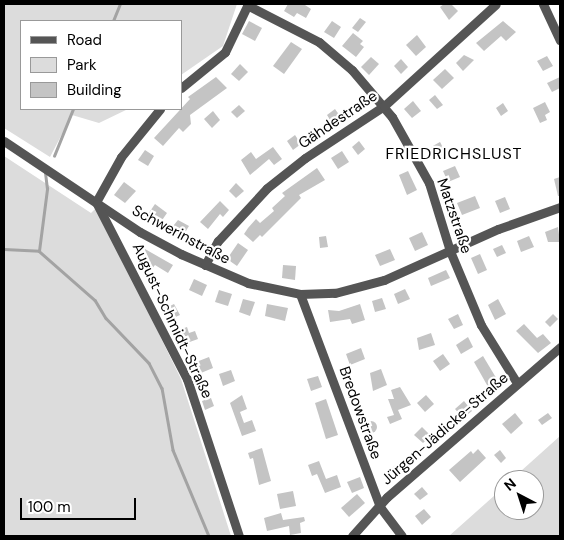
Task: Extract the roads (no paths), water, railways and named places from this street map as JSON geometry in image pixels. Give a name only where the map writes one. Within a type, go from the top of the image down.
[{"type":"street","name":"Gähdestraße","points":[[205,265],[218,241],[267,188],[305,158],[384,106],[496,4]]},
{"type":"street","points":[[543,4],[560,40]]},
{"type":"street","name":"Matzstraße","points":[[247,5],[319,42],[352,70],[384,106],[420,163],[450,251],[480,325],[517,384]]},
{"type":"street","points":[[182,87],[224,52],[247,5]]},
{"type":"street","points":[[96,202],[121,157],[159,110]]},
{"type":"street","name":"Schwerinstraße","points":[[4,141],[140,232],[205,265],[248,283],[300,294],[336,293],[366,286],[498,229],[560,207]]},
{"type":"street","name":"August-Schmidt-Straße","points":[[96,202],[187,379],[239,536]]},
{"type":"street","name":"Bredowstraße","points":[[300,294],[380,507],[402,536]]},
{"type":"street","name":"Jürgen-Jädicke-Straße","points":[[352,536],[380,507],[560,347]]},
{"type":"waterway","points":[[113,20],[120,4]]},
{"type":"waterway","points":[[54,156],[73,110]]},
{"type":"waterway","points":[[39,251],[47,189],[45,173]]},
{"type":"waterway","points":[[4,249],[39,251],[95,300],[106,318],[149,363],[162,388],[173,450],[209,536]]},
{"type":"district","name":"FRIEDRICHSLUST","points":[[454,154]]}]
